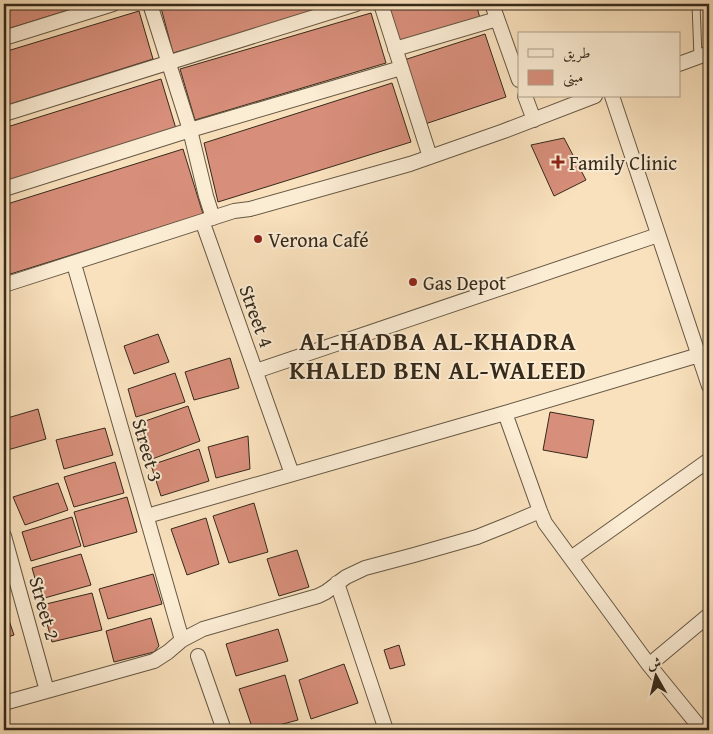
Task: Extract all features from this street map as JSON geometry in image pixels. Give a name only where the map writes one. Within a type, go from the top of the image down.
[{"type":"street","points":[[4,38],[113,4]]},
{"type":"street","name":"Street 4","points":[[150,4],[190,130],[206,196],[209,223],[256,371],[292,474]]},
{"type":"street","points":[[4,114],[356,4]]},
{"type":"street","points":[[381,4],[430,157]]},
{"type":"street","points":[[492,4],[518,77]]},
{"type":"street","points":[[395,49],[497,19]]},
{"type":"street","points":[[680,64],[704,55]]},
{"type":"street","points":[[4,189],[190,130],[401,68]]},
{"type":"street","points":[[526,98],[534,120]]},
{"type":"street","points":[[4,295],[209,223],[234,211],[250,209],[400,167],[534,120],[590,98]]},
{"type":"street","points":[[613,98],[709,386]]},
{"type":"street","points":[[4,285],[209,223]]},
{"type":"street","points":[[256,371],[658,235]]},
{"type":"street","name":"Street 3","points":[[76,271],[182,640]]},
{"type":"street","points":[[147,516],[699,356]]},
{"type":"street","points":[[505,413],[545,523],[650,665],[702,730]]},
{"type":"street","points":[[571,558],[709,460]]},
{"type":"street","points":[[4,702],[154,661],[182,640],[203,629],[318,596],[355,572],[365,568],[477,536],[540,511]]},
{"type":"street","name":"Street 2","points":[[4,536],[47,691]]},
{"type":"street","points":[[337,583],[386,730]]},
{"type":"street","points":[[650,665],[709,615]]},
{"type":"street","points":[[198,656],[224,730]]},
{"type":"lane","points":[[696,4],[704,55]]},
{"type":"building","points":[[4,4],[88,4],[4,30]]},
{"type":"building","points":[[160,4],[345,4],[173,53]]},
{"type":"building","points":[[387,4],[476,4],[480,18],[399,41]]},
{"type":"building","points":[[139,11],[153,59],[4,106],[4,52]]},
{"type":"building","points":[[371,13],[386,63],[195,120],[180,69]]},
{"type":"building","points":[[485,34],[506,97],[425,124],[404,60]]},
{"type":"building","points":[[161,79],[177,132],[4,185],[4,128]]},
{"type":"building","points":[[392,83],[411,142],[218,202],[204,143]]},
{"type":"building","name":"Family Clinic","points":[[564,138],[586,180],[554,196],[531,145]]},
{"type":"building","points":[[183,149],[203,214],[4,276],[4,205]]},
{"type":"building","points":[[158,334],[169,362],[134,374],[124,346]]},
{"type":"building","points":[[230,358],[239,388],[194,400],[185,372]]},
{"type":"building","points":[[175,373],[185,402],[136,417],[128,389]]},
{"type":"building","points":[[188,406],[200,441],[147,461],[134,425]]},
{"type":"building","points":[[38,409],[46,439],[4,451],[4,419]]},
{"type":"building","points":[[550,412],[594,420],[587,458],[543,450]]},
{"type":"building","points":[[105,428],[113,455],[64,469],[56,440]]},
{"type":"building","points":[[248,436],[250,469],[216,478],[208,447]]},
{"type":"building","points":[[199,449],[209,481],[161,496],[151,465]]},
{"type":"building","points":[[115,462],[124,493],[74,507],[64,477]]},
{"type":"building","points":[[58,483],[68,510],[25,525],[13,497]]},
{"type":"building","points":[[127,497],[137,532],[84,547],[74,512]]},
{"type":"building","points":[[254,503],[268,552],[229,563],[213,516]]},
{"type":"building","points":[[72,517],[81,546],[31,561],[22,532]]},
{"type":"building","points":[[206,518],[219,564],[187,575],[171,529]]},
{"type":"building","points":[[297,550],[309,587],[279,596],[267,559]]},
{"type":"building","points":[[81,554],[91,585],[41,599],[32,568]]},
{"type":"building","points":[[153,574],[162,604],[108,619],[99,589]]},
{"type":"building","points":[[92,593],[102,630],[52,642],[42,605]]},
{"type":"building","points":[[4,606],[14,635],[4,638]]},
{"type":"building","points":[[151,618],[159,646],[154,652],[114,662],[106,631]]},
{"type":"building","points":[[278,629],[288,661],[236,676],[226,644]]},
{"type":"building","points":[[399,645],[405,665],[390,669],[384,650]]},
{"type":"building","points":[[344,664],[358,703],[311,719],[299,680]]},
{"type":"building","points":[[285,675],[298,720],[260,730],[253,730],[239,689]]},
{"type":"place","name":"Family Clinic","points":[[558,162]]},
{"type":"place","name":"Verona Café","points":[[258,239]]},
{"type":"place","name":"Gas Depot","points":[[413,282]]},
{"type":"district","name":"AL-HADBA AL-KHADRA KHALED BEN AL-WALEED","points":[[438,356]]}]
